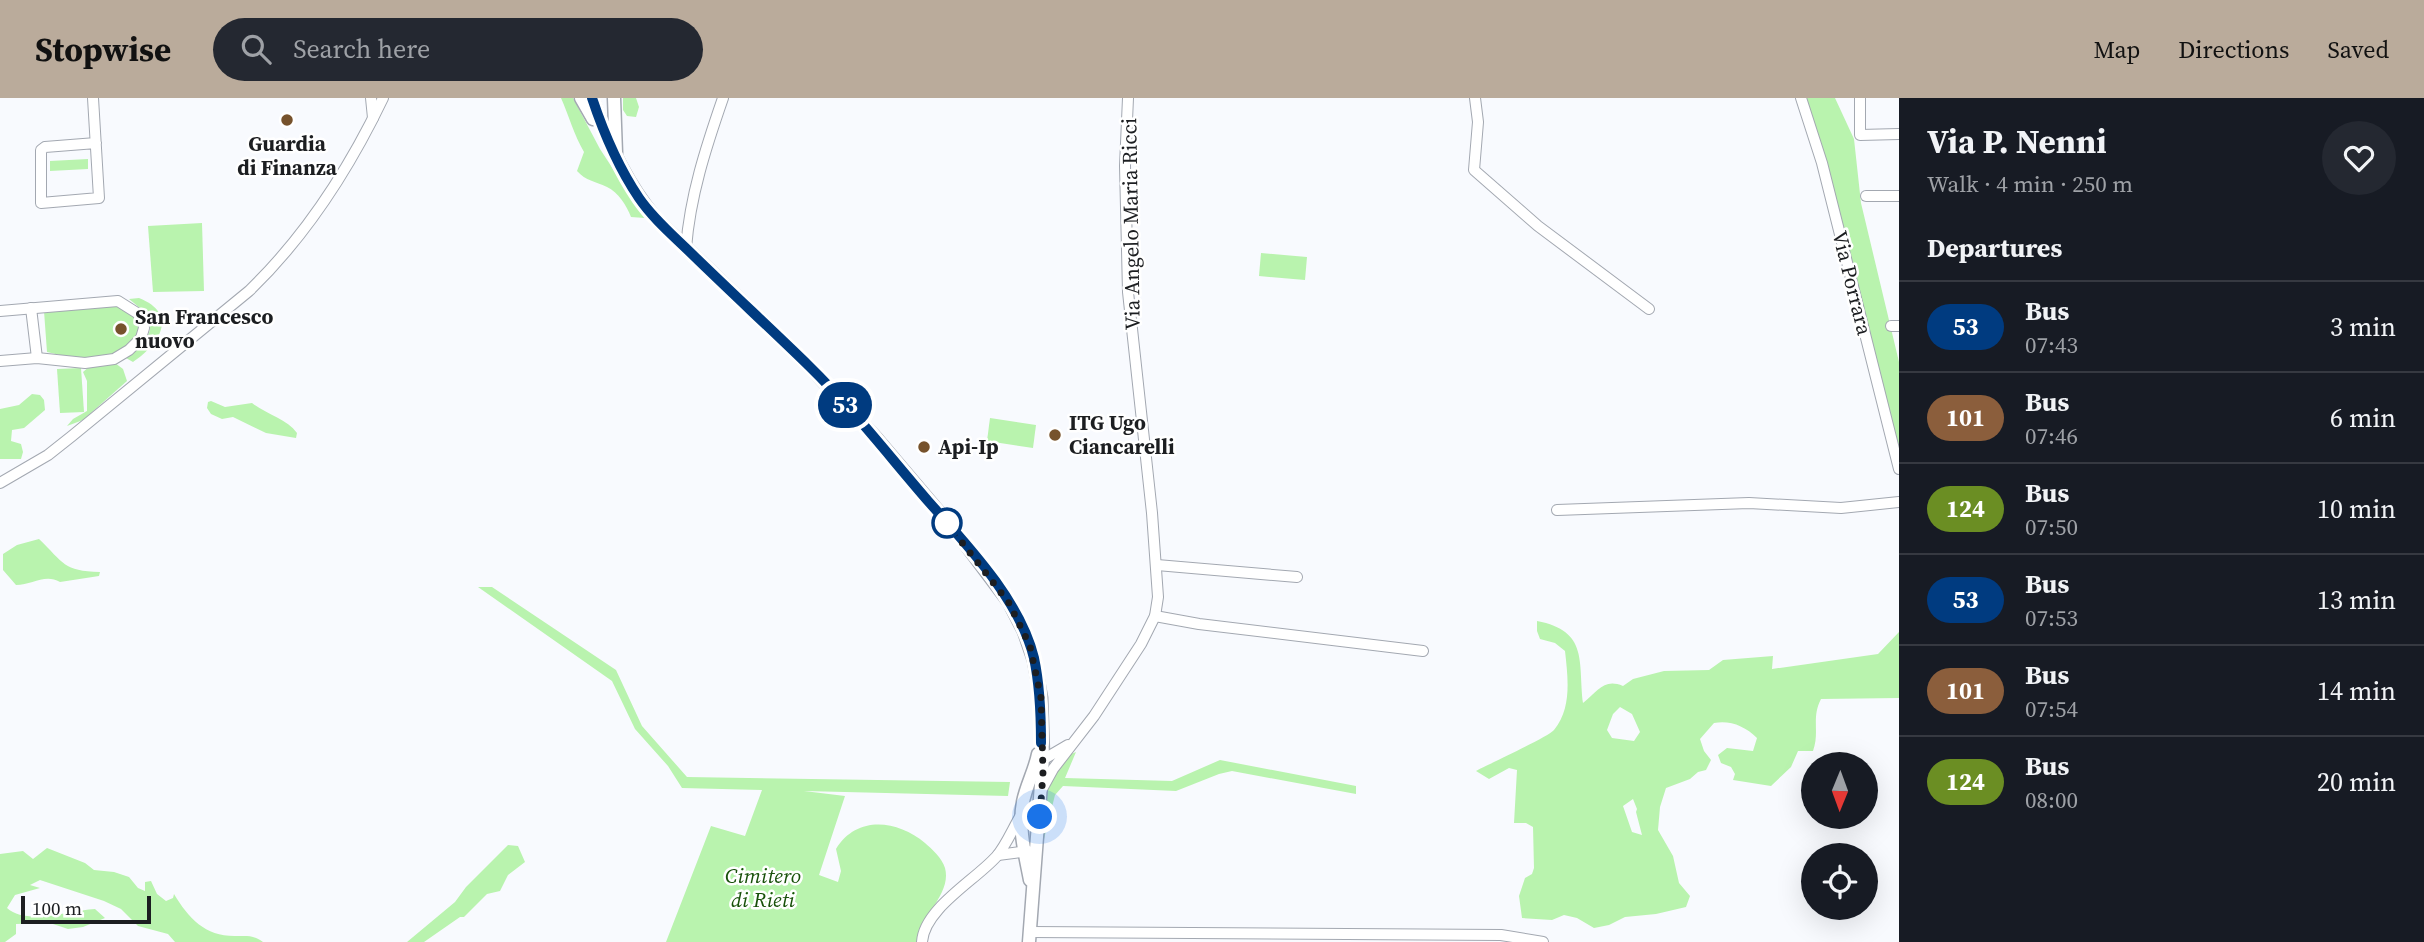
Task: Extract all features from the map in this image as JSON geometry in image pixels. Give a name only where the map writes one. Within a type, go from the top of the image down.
[{"type":"main road","points":[[581,98],[603,133]]},
{"type":"main road","points":[[592,98],[603,133]]},
{"type":"main road","points":[[614,98],[616,160]]},
{"type":"main road","name":"Via Angelo Maria Ricci","points":[[603,133],[641,201],[667,230],[811,368],[876,438],[964,542],[1003,594],[1024,631],[1034,660],[1041,698],[1040,817],[1031,851]]},
{"type":"main road","name":"Via Angelo Maria Ricci","points":[[1029,937],[1031,851],[1021,815],[1024,798],[1039,762]]},
{"type":"street","points":[[93,98],[96,142],[99,198],[41,203],[41,150],[45,147],[96,142]]},
{"type":"street","points":[[371,98],[373,119]]},
{"type":"street","points":[[0,483],[48,455],[249,291],[284,254],[318,211],[383,98]]},
{"type":"street","points":[[686,248],[701,160],[723,98]]},
{"type":"street","name":"Via Angelo Maria Ricci","points":[[1041,795],[1072,744],[1135,655],[1155,616],[1158,597],[1157,565],[1128,292],[1125,166],[1128,98]]},
{"type":"street","points":[[1475,98],[1478,122],[1474,170],[1538,226],[1649,309]]},
{"type":"street","name":"Via Porrara","points":[[1801,98],[1822,163],[1899,469]]},
{"type":"street","points":[[1860,98],[1860,135],[1899,134]]},
{"type":"street","points":[[1866,196],[1899,196]]},
{"type":"street","points":[[667,230],[688,226]]},
{"type":"street","points":[[0,311],[118,301],[137,313],[144,328],[141,338],[114,359],[86,363],[37,358],[0,361]]},
{"type":"street","points":[[31,308],[37,358]]},
{"type":"street","points":[[1556,510],[1749,503],[1841,508],[1899,502]]},
{"type":"street","points":[[1157,565],[1297,577]]},
{"type":"street","points":[[1155,616],[1423,651]]},
{"type":"street","points":[[1041,743],[1062,749]]},
{"type":"street","name":"Via Angelo Maria Ricci","points":[[1039,762],[1072,744]]},
{"type":"street","points":[[1024,798],[1041,795]]},
{"type":"street","points":[[922,942],[923,931],[934,915],[998,855],[1021,815],[1040,817]]},
{"type":"street","points":[[998,855],[1031,851]]},
{"type":"street","points":[[1029,937],[1414,939],[1501,935],[1539,942]]},
{"type":"green space","points":[[561,98],[573,98],[600,149],[645,218],[631,217],[615,192],[587,179],[577,171],[584,152]]},
{"type":"green space","points":[[623,98],[636,98],[639,107],[636,117],[627,116],[623,110]]},
{"type":"green space","points":[[1801,98],[1835,98],[1854,139],[1861,203],[1899,362],[1899,459]]},
{"type":"green space","points":[[88,159],[88,169],[50,171],[50,161]]},
{"type":"green space","points":[[202,223],[204,291],[153,292],[148,226]]},
{"type":"green space","points":[[1261,253],[1307,257],[1305,280],[1259,276]]},
{"type":"green space","points":[[139,298],[159,312],[162,321],[161,329],[151,347],[133,362],[126,358],[143,343],[150,329],[146,315],[129,299]]},
{"type":"green space","points":[[104,304],[121,306],[134,314],[138,331],[132,343],[119,353],[96,359],[47,352],[44,311]]},
{"type":"green space","points":[[115,363],[123,369],[127,381],[83,420],[67,426],[87,411],[87,381],[83,372],[90,366]]},
{"type":"green space","points":[[81,368],[84,412],[60,413],[57,369]]},
{"type":"green space","points":[[32,394],[40,395],[44,400],[45,410],[24,428],[12,430],[11,441],[21,444],[21,459],[0,459],[0,409],[19,405]]},
{"type":"green space","points":[[208,402],[225,407],[252,403],[288,424],[297,433],[296,438],[266,433],[233,417],[222,419],[211,414],[207,408]]},
{"type":"green space","points":[[990,418],[1036,425],[1033,448],[987,441]]},
{"type":"green space","points":[[39,539],[65,564],[78,570],[100,572],[99,576],[60,582],[44,579],[16,585],[3,570],[3,554],[17,545]]},
{"type":"green space","name":"Cimitero di Rieti","points":[[478,587],[492,587],[616,670],[642,726],[687,777],[1010,782],[1008,796],[804,791],[845,796],[819,875],[838,882],[841,871],[836,849],[855,830],[866,826],[902,829],[925,843],[939,857],[945,868],[944,887],[919,932],[917,942],[666,942],[711,826],[745,836],[762,790],[682,788],[668,766],[635,729],[612,681]]},
{"type":"green space","points":[[1537,621],[1565,632],[1573,641],[1580,662],[1583,703],[1606,685],[1623,686],[1633,679],[1664,671],[1709,670],[1723,660],[1773,656],[1772,669],[1878,654],[1899,632],[1899,698],[1821,699],[1813,751],[1798,751],[1791,767],[1771,786],[1733,780],[1735,774],[1731,767],[1721,763],[1718,755],[1727,748],[1753,751],[1757,738],[1737,725],[1714,723],[1700,739],[1711,760],[1706,770],[1666,788],[1660,807],[1658,830],[1673,856],[1679,883],[1690,896],[1686,907],[1625,917],[1609,925],[1594,928],[1577,918],[1564,915],[1552,920],[1522,918],[1519,896],[1525,878],[1532,874],[1534,868],[1533,827],[1526,823],[1514,823],[1517,770],[1509,768],[1489,779],[1476,771],[1554,730],[1564,712],[1567,692],[1565,651],[1555,643],[1540,639]],"holes":[[[1620,707],[1632,714],[1640,732],[1634,741],[1612,738],[1607,730],[1613,714]],[[1633,799],[1637,809],[1642,835],[1632,832],[1623,806]]]},
{"type":"green space","points":[[1076,752],[1065,778],[1172,781],[1220,760],[1356,786],[1356,794],[1232,771],[1176,791],[1063,786],[1055,795],[1043,843],[1046,783],[1061,758]]},
{"type":"green space","points":[[508,845],[518,846],[525,862],[508,875],[500,891],[487,894],[464,917],[460,917],[424,942],[407,942],[455,902],[466,887]]},
{"type":"green space","points":[[47,848],[85,863],[94,870],[129,877],[138,888],[145,891],[145,882],[151,881],[157,894],[166,901],[173,898],[174,894],[192,919],[207,930],[226,936],[250,936],[263,942],[175,942],[168,934],[138,926],[121,909],[104,901],[40,880],[30,885],[40,888],[15,895],[7,908],[26,916],[50,916],[95,909],[105,918],[83,927],[68,929],[50,923],[16,924],[16,934],[5,942],[0,942],[0,854],[23,851],[33,859]]},
{"type":"bus line","name":"53","points":[[592,98],[603,133],[641,201],[656,219],[811,368],[876,438],[964,542],[1009,603],[1024,631],[1034,660],[1041,698],[1041,743]]},
{"type":"place","name":"Guardia di Finanza","points":[[287,120]]},
{"type":"place","name":"San Francesco nuovo","points":[[121,329]]},
{"type":"place","name":"ITG Ugo Ciancarelli","points":[[1055,435]]},
{"type":"place","name":"Api-Ip","points":[[924,447]]},
{"type":"route","points":[[947,523],[1009,603],[1030,646],[1041,698],[1043,772],[1040,817]]}]
